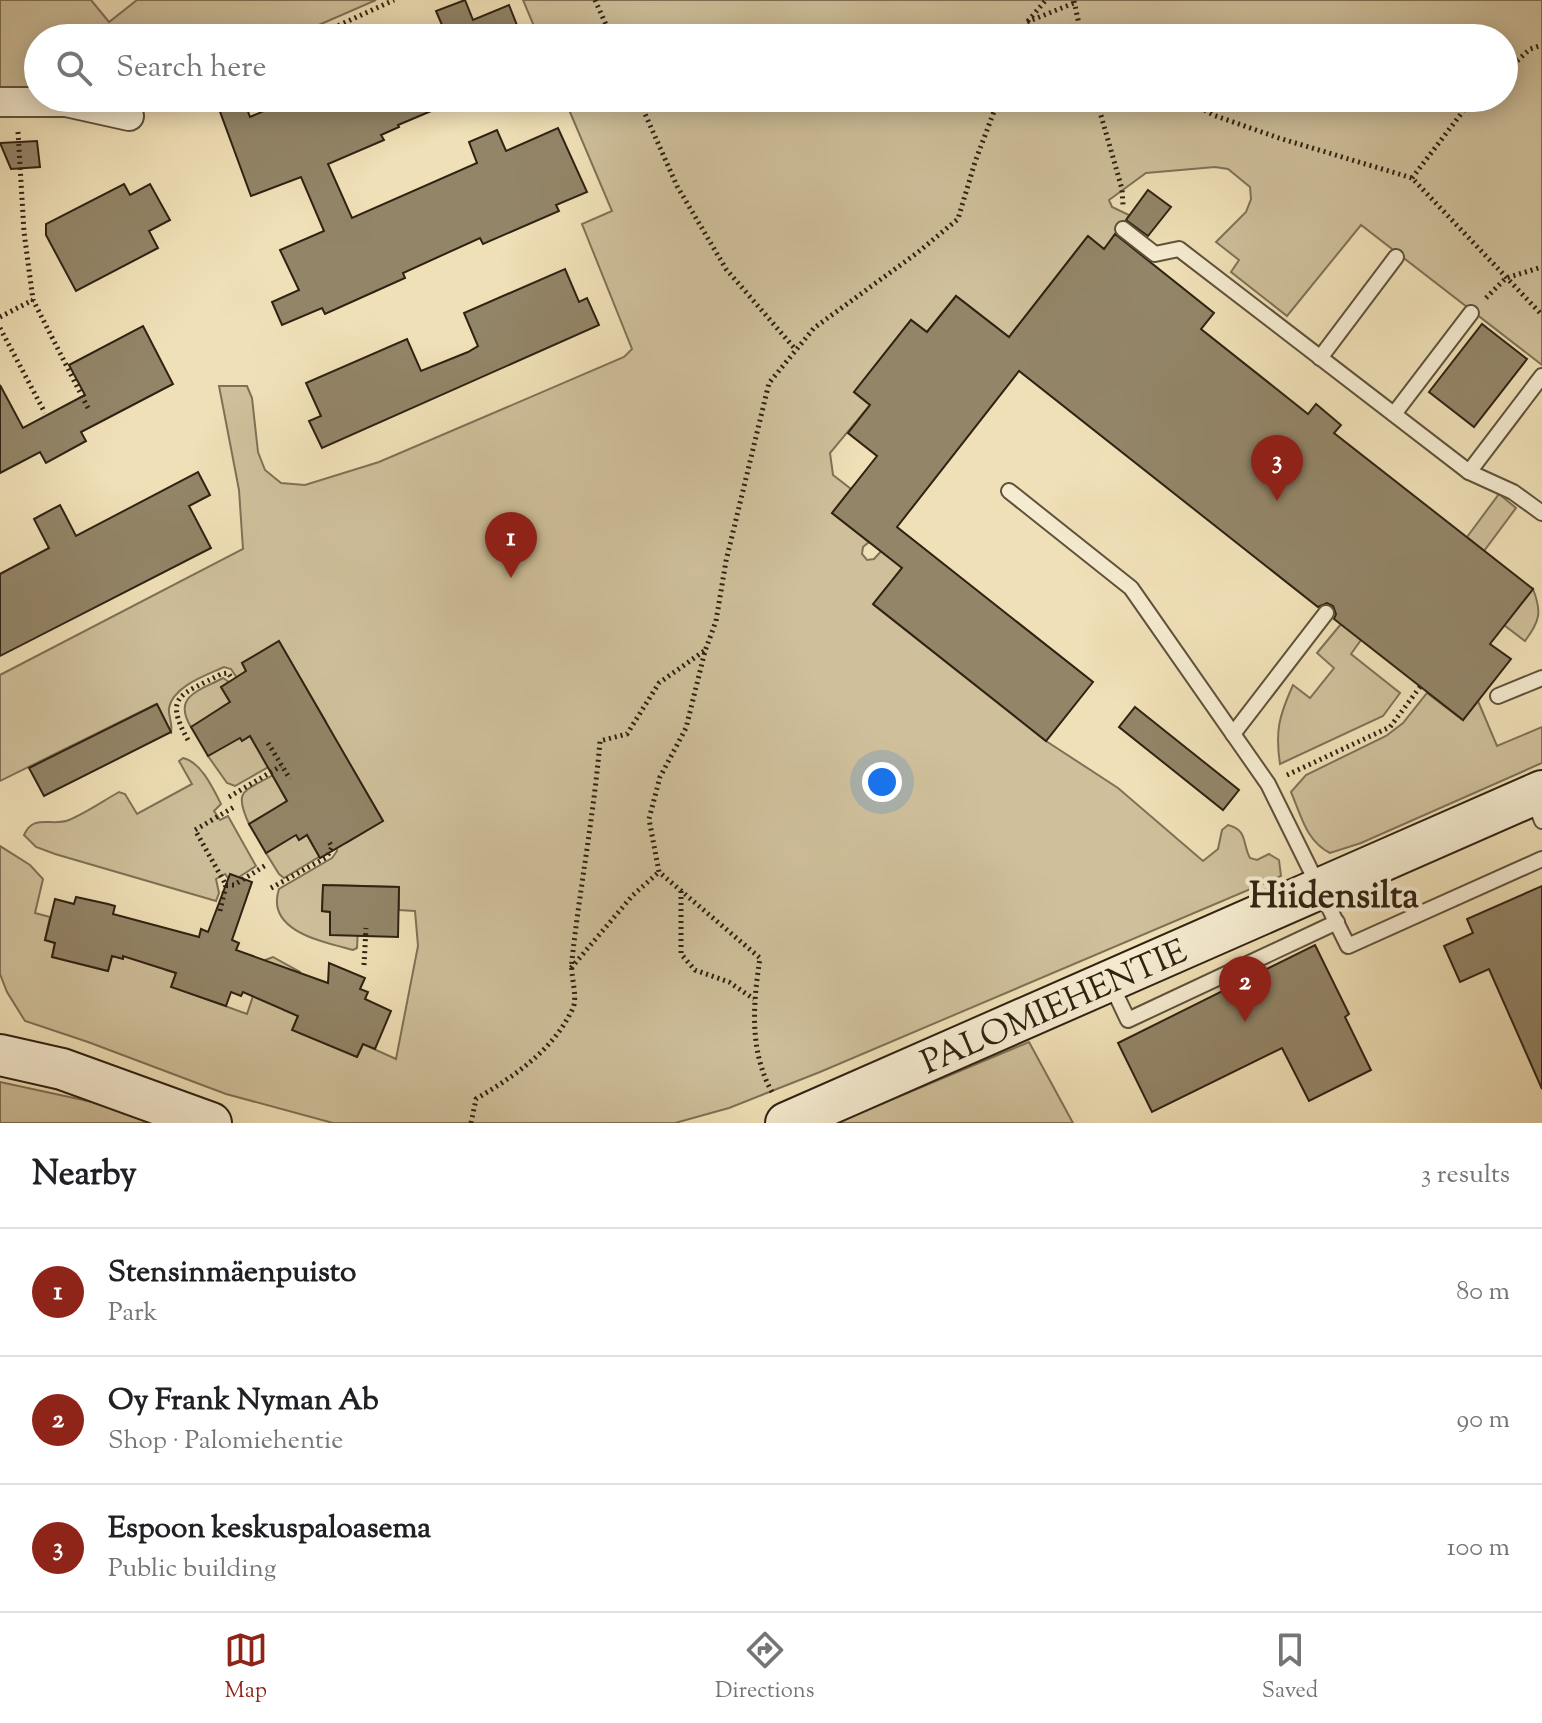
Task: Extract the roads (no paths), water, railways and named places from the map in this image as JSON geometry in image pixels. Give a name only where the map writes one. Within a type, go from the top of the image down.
[{"type":"street","points":[[111,112],[129,116]]},
{"type":"street","name":"PALOMIEHENTIE","points":[[781,1112],[1110,982],[1329,906],[1538,803]]},
{"type":"street","points":[[0,1055],[62,1069],[211,1123]]},
{"type":"lane","points":[[1123,229],[1155,254],[1179,249],[1469,472],[1513,492],[1542,513]]},
{"type":"lane","points":[[1320,358],[1396,257]]},
{"type":"lane","points":[[1394,414],[1471,313]]},
{"type":"lane","points":[[1469,472],[1542,376]]},
{"type":"lane","points":[[1009,491],[1131,588],[1268,784],[1348,946],[1542,859]]},
{"type":"lane","points":[[1233,734],[1326,613]]},
{"type":"lane","points":[[1498,696],[1542,678]]},
{"type":"place","name":"Espoon keskuspaloasema","points":[[1277,501]]},
{"type":"place","name":"Stensinmäenpuisto","points":[[511,578]]},
{"type":"place","name":"Oy Frank Nyman Ab","points":[[1245,1022]]},
{"type":"district","name":"Hiidensilta","points":[[1334,894]]}]
